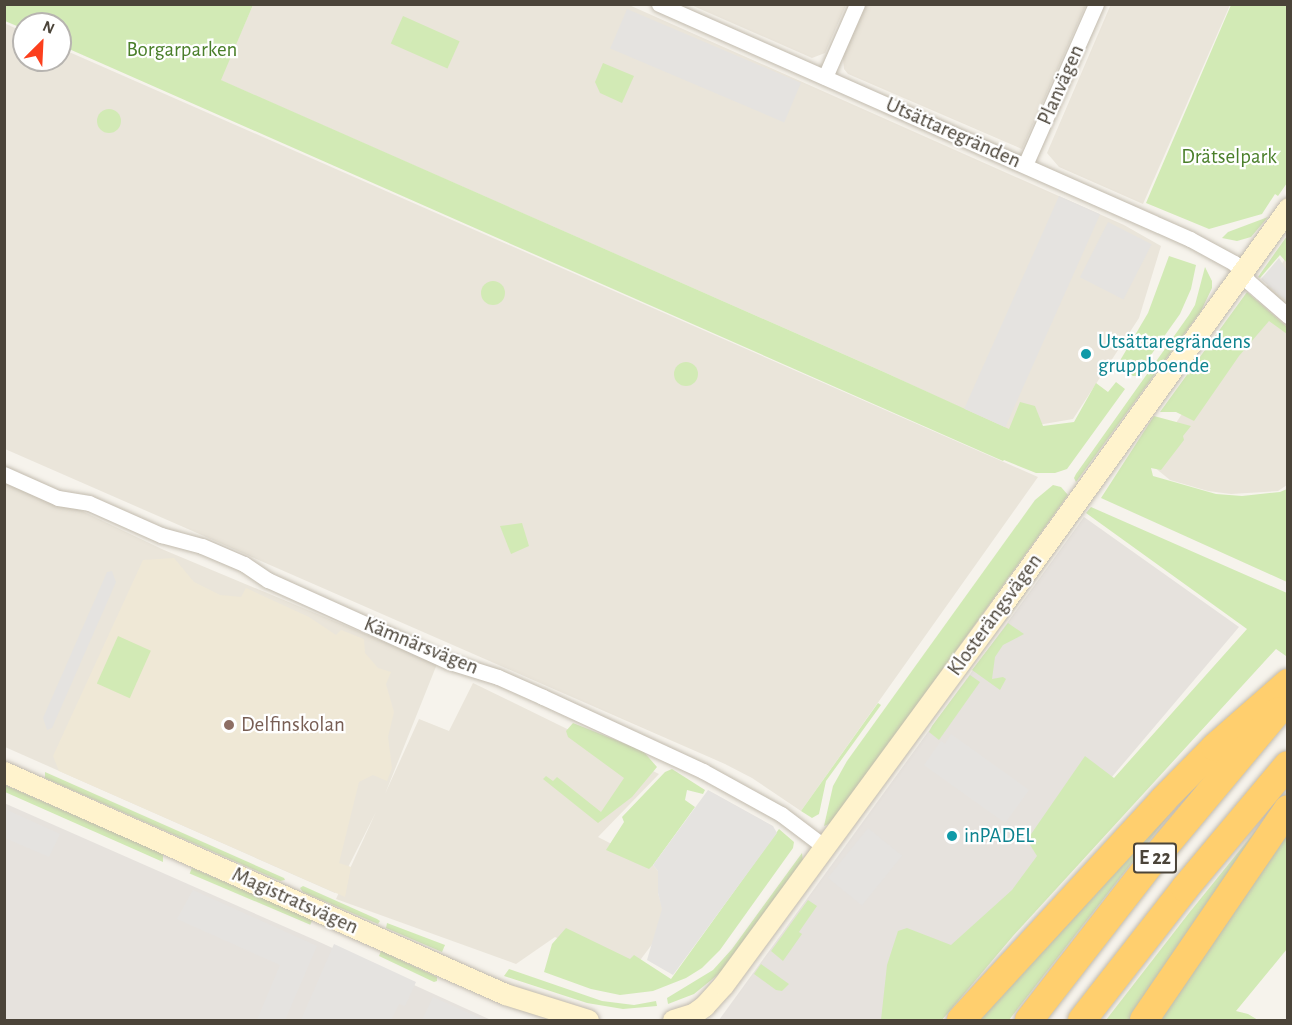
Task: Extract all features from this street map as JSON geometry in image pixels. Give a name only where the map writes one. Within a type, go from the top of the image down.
[{"type":"highway","points":[[961,1020],[1170,792],[1215,747],[1287,683]]},
{"type":"highway","name":"E 22","points":[[1029,1020],[1150,864],[1287,700]]},
{"type":"highway","name":"E 22","points":[[1082,1020],[1185,888],[1287,765]]},
{"type":"highway","points":[[1144,1020],[1287,809]]},
{"type":"street","name":"Utsättaregränden","points":[[658,4],[1190,239],[1220,255],[1242,272],[1287,316]]},
{"type":"street","points":[[825,77],[857,4]]},
{"type":"street","name":"Planvägen","points":[[1025,165],[1096,4]]},
{"type":"street","name":"Klosterängsvägen","points":[[673,1020],[693,1014],[723,985],[826,848],[1287,208]]},
{"type":"street","name":"Kämnärsvägen","points":[[4,474],[58,498],[89,504],[161,536],[202,546],[244,564],[268,580],[450,662],[498,677],[543,697],[703,771],[781,814],[826,848]]},
{"type":"street","name":"Magistratsvägen","points":[[4,772],[505,994],[588,1020]]},
{"type":"shaded area","points":[[866,4],[1086,5],[1022,149],[848,74],[844,69],[843,57]]},
{"type":"shaded area","points":[[1111,4],[1230,5],[1143,204],[1059,167],[1047,153]]},
{"type":"shaded area","points":[[253,5],[629,5],[1124,225],[1161,246],[1139,318],[1073,419],[1009,430],[884,372],[220,80]]},
{"type":"shaded area","points":[[691,5],[846,5],[825,53],[812,58]]},
{"type":"shaded area","points":[[627,9],[801,83],[784,122],[610,49]]},
{"type":"shaded area","points":[[4,23],[12,27],[12,72],[72,72],[72,53],[1038,477],[801,811],[752,778],[725,764],[5,449]]},
{"type":"shaded area","points":[[1059,196],[1100,214],[1005,427],[964,409]]},
{"type":"shaded area","points":[[1108,222],[1152,244],[1124,299],[1080,277]]},
{"type":"shaded area","points":[[1287,256],[1287,485],[1278,491],[1231,494],[1208,491],[1170,480],[1154,467],[1152,459]]},
{"type":"shaded area","points":[[1279,258],[1287,271],[1287,302],[1261,279]]},
{"type":"shaded area","points":[[4,474],[164,550],[437,664],[385,794],[419,719],[449,731],[473,683],[659,774],[598,837],[653,865],[658,871],[658,893],[663,909],[653,943],[632,971],[555,937],[516,964],[336,899],[376,812],[335,893],[5,747]]},
{"type":"shaded area","points":[[1084,517],[1239,627],[972,942],[890,1020],[719,1020]]},
{"type":"shaded area","name":"Delfinskolan","points":[[174,558],[194,582],[220,595],[241,597],[246,588],[309,617],[336,635],[341,630],[364,639],[365,653],[378,668],[391,672],[386,684],[394,712],[388,737],[392,768],[387,781],[373,775],[359,782],[339,863],[351,867],[345,897],[59,771],[53,756],[143,560]]},
{"type":"shaded area","points":[[112,571],[116,582],[52,728],[47,730],[43,718],[107,572]]},
{"type":"shaded area","points":[[951,734],[1029,790],[1005,823],[924,765],[941,741],[945,744]]},
{"type":"shaded area","points":[[708,790],[773,826],[777,833],[673,975],[647,960],[662,909],[658,893],[658,871],[653,865]]},
{"type":"shaded area","points":[[4,803],[315,940],[491,1020],[5,1020]]},
{"type":"shaded area","points":[[5,809],[60,834],[49,857],[5,838]]},
{"type":"shaded area","points":[[868,828],[902,856],[862,905],[828,878]]},
{"type":"shaded area","points":[[193,890],[317,946],[285,1020],[257,1020],[280,965],[177,919]]},
{"type":"shaded area","points":[[334,944],[416,982],[405,1006],[399,1004],[391,1020],[301,1020]]},
{"type":"shaded area","points":[[433,997],[484,1020],[422,1020]]},
{"type":"green space","name":"Borgarparken","points":[[5,5],[253,5],[221,80],[1009,429],[1020,402],[1035,406],[1043,426],[1074,422],[1096,383],[1108,392],[1116,382],[1125,389],[1067,469],[1055,473],[1036,473],[1003,461],[72,50],[72,12],[12,12],[12,24],[5,21]]},
{"type":"green space","name":"Drätselpark","points":[[1231,5],[1287,5],[1287,183],[1278,196],[1275,194],[1262,214],[1209,229],[1146,203]]},
{"type":"green space","points":[[403,16],[460,41],[447,69],[391,43]]},
{"type":"green space","points":[[603,63],[634,76],[622,103],[600,93],[595,82]]},
{"type":"green space","points":[[109,109],[118,112],[121,121],[118,130],[109,133],[100,130],[97,121],[100,112]]},
{"type":"green space","points":[[1268,217],[1251,237],[1237,241],[1222,238],[1228,232]]},
{"type":"green space","points":[[1287,236],[1287,263],[1280,255],[1260,278],[1258,277]]},
{"type":"green space","points":[[1169,256],[1196,265],[1191,289],[1180,314],[1136,376],[1133,376],[1118,364],[1148,313]]},
{"type":"green space","points":[[1205,267],[1212,281],[1212,288],[1201,311],[1076,482],[1074,478],[1076,474],[1195,305]]},
{"type":"green space","points":[[493,281],[502,284],[505,293],[502,302],[493,305],[484,302],[481,293],[484,284]]},
{"type":"green space","points":[[1247,292],[1287,327],[1287,334],[1269,321],[1239,356],[1194,421],[1176,412],[1160,412]]},
{"type":"green space","points":[[686,362],[695,365],[698,374],[695,383],[686,386],[677,383],[674,374],[677,365]]},
{"type":"green space","points":[[1154,416],[1191,426],[1183,436],[1184,440],[1161,470],[1151,468],[1153,476],[1216,494],[1242,496],[1280,492],[1287,489],[1287,582],[1101,498]]},
{"type":"green space","points":[[1053,485],[1061,487],[1068,495],[850,798],[829,824],[824,826],[833,786],[847,761],[1035,500]]},
{"type":"green space","points":[[1091,507],[1287,593],[1287,654],[1286,656],[1276,649],[1013,936],[942,1020],[881,1020],[887,965],[898,931],[907,928],[951,945],[1012,890],[1037,856],[1027,840],[1085,756],[1114,778],[1247,629],[1086,513]]},
{"type":"green space","points":[[522,523],[529,546],[511,554],[500,526]]},
{"type":"green space","points":[[1008,623],[1024,634],[1003,645],[995,657],[992,679],[1003,677],[1006,679],[1000,690],[972,670]]},
{"type":"green space","points":[[118,636],[151,651],[130,698],[97,684]]},
{"type":"green space","points":[[970,675],[980,682],[939,740],[929,732]]},
{"type":"green space","points":[[878,703],[881,705],[826,781],[819,814],[812,818],[801,811]]},
{"type":"green space","points":[[573,723],[643,751],[657,767],[632,797],[598,823],[543,779],[546,776],[553,781],[557,777],[601,812],[624,778],[568,737],[566,731]]},
{"type":"green space","points":[[672,769],[705,790],[703,794],[687,790],[685,800],[695,807],[653,865],[649,869],[606,850],[624,822],[622,817],[665,772]]},
{"type":"green space","points":[[1205,769],[1009,1020],[975,1020]]},
{"type":"green space","points":[[45,772],[285,880],[280,881],[45,778]]},
{"type":"green space","points":[[5,785],[159,852],[163,855],[163,862],[5,792]]},
{"type":"green space","points":[[1287,792],[1133,1020],[1106,1020],[1189,913]]},
{"type":"green space","points":[[779,829],[794,842],[793,848],[720,950],[702,968],[686,978],[653,991],[620,995],[591,989],[544,972],[552,944],[566,928],[630,959],[634,955],[671,979]]},
{"type":"green space","points":[[1287,829],[1287,949],[1236,1011],[1258,1020],[1155,1020]]},
{"type":"green space","points":[[802,853],[803,861],[726,968],[694,994],[668,1004],[667,998],[713,970],[732,949]]},
{"type":"green space","points":[[192,868],[313,919],[310,925],[190,874]]},
{"type":"green space","points":[[303,886],[380,921],[378,924],[303,892],[300,888]]},
{"type":"green space","points":[[808,900],[817,906],[799,932],[802,934],[783,961],[771,951]]},
{"type":"green space","points":[[387,923],[445,945],[442,952],[386,928]]},
{"type":"green space","points":[[381,951],[437,977],[437,981],[434,982],[379,956]]},
{"type":"green space","points":[[761,964],[789,984],[782,991],[776,990],[754,974]]},
{"type":"green space","points":[[509,969],[602,1001],[634,1005],[656,1001],[657,1006],[623,1009],[587,1003],[504,976]]},
{"type":"place","name":"Utsättaregrändens gruppboende","points":[[1086,354]]},
{"type":"place","name":"Delfinskolan","points":[[229,725]]},
{"type":"place","name":"inPADEL","points":[[952,836]]}]
